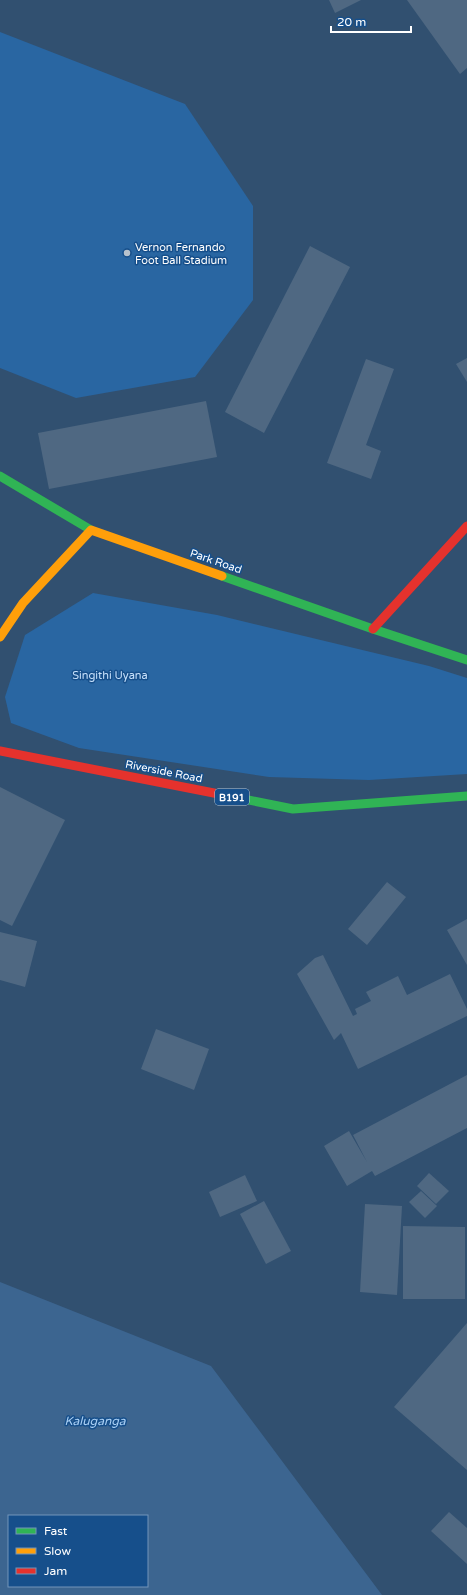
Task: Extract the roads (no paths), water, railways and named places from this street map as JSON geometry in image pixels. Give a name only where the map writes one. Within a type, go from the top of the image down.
[{"type":"street","name":"Park Road","points":[[0,476],[91,530],[373,630],[467,660]]},
{"type":"street","points":[[373,630],[467,526]]},
{"type":"street","points":[[0,637],[22,603],[91,530]]},
{"type":"street","name":"Riverside Road","points":[[0,750],[293,809],[467,796]]},
{"type":"water","name":"Kaluganga","points":[[0,1282],[211,1366],[382,1595],[0,1595]]},
{"type":"place","name":"Vernon Fernando Foot Ball Stadium","points":[[127,253]]},
{"type":"park label","name":"Singithi Uyana","points":[[110,675]]}]
